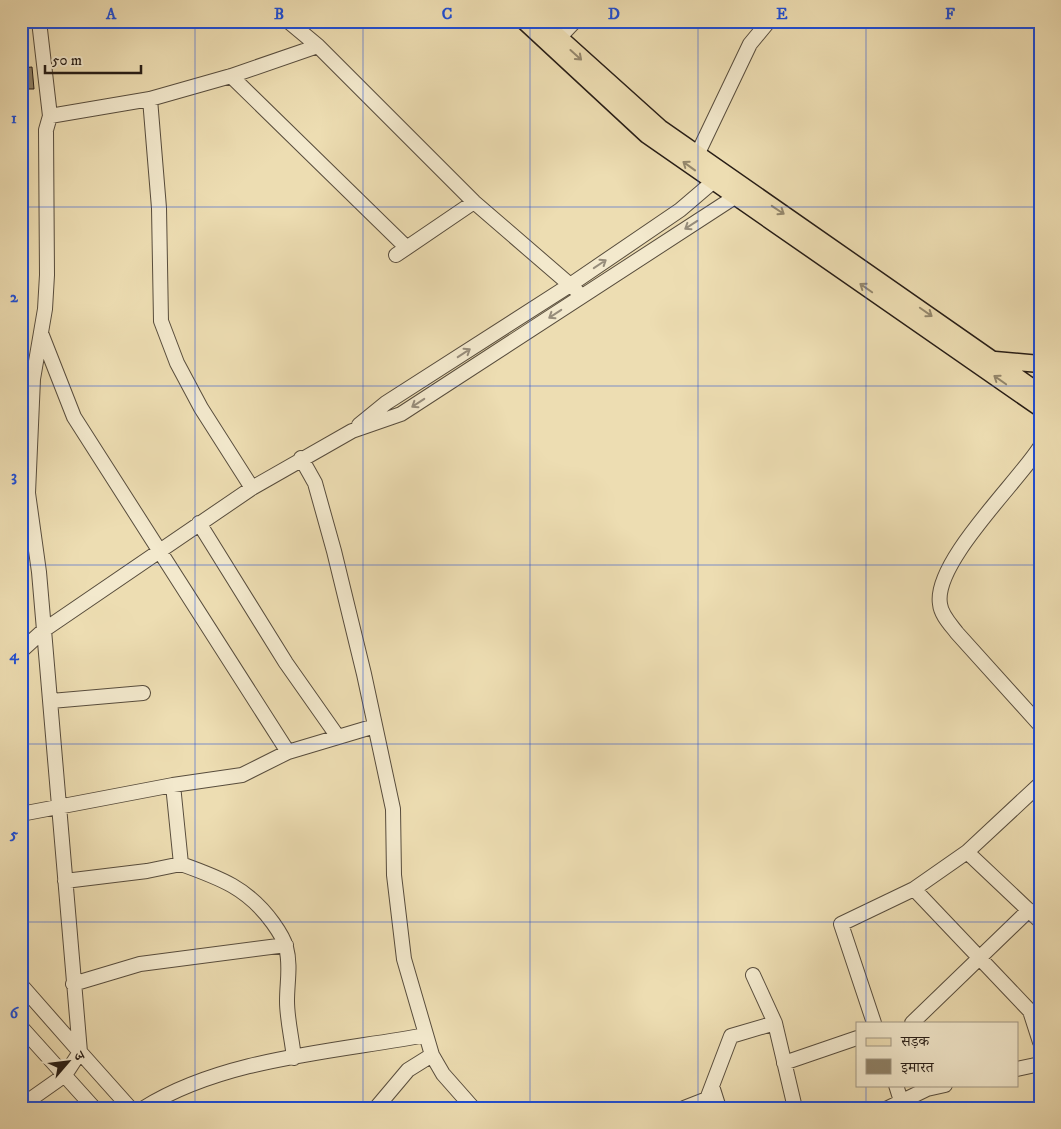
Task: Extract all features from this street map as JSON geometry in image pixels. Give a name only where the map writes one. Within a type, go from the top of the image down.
[{"type":"main road","points":[[524,21],[646,135],[718,178],[995,360],[1040,393]]},
{"type":"main road","points":[[541,21],[558,39],[660,128],[697,155],[718,178]]},
{"type":"main road","points":[[740,193],[1040,408]]},
{"type":"main road","points":[[995,360],[1040,364]]},
{"type":"street","points":[[21,1106],[65,1075],[80,1052],[58,808],[51,701],[39,572],[28,492],[33,379],[41,332],[47,275],[46,130],[50,116],[39,21]]},
{"type":"street","points":[[288,21],[318,46],[474,202],[583,296]]},
{"type":"street","points":[[558,39],[575,21]]},
{"type":"street","points":[[697,155],[750,44],[769,21]]},
{"type":"street","points":[[50,116],[150,99],[231,76],[318,46]]},
{"type":"street","points":[[231,76],[401,251],[474,202]]},
{"type":"street","points":[[150,99],[160,208],[161,321],[177,363],[201,408],[252,488]]},
{"type":"street","points":[[352,431],[386,403],[570,285],[680,210],[718,178]]},
{"type":"street","points":[[21,650],[44,630],[252,488],[301,458],[352,431],[401,414],[740,193]]},
{"type":"street","points":[[41,332],[74,417],[288,752]]},
{"type":"street","points":[[1040,447],[1029,464],[965,542],[940,586],[940,604],[946,619],[1040,725]]},
{"type":"street","points":[[301,458],[318,492],[362,664],[393,809],[394,875],[404,959],[432,1055],[443,1074],[473,1108]]},
{"type":"street","points":[[199,523],[286,663],[338,737]]},
{"type":"street","points":[[51,701],[143,693]]},
{"type":"street","points":[[21,814],[242,775],[288,752],[375,726]]},
{"type":"street","points":[[874,1022],[840,924],[914,889],[967,852],[1040,784]]},
{"type":"street","points":[[173,786],[181,864]]},
{"type":"street","points":[[967,852],[1040,921]]},
{"type":"street","points":[[65,881],[147,871],[181,864],[243,890],[263,910],[286,945],[289,966],[286,1002],[294,1058]]},
{"type":"street","points":[[914,889],[1030,1011],[1040,1042]]},
{"type":"street","points":[[913,1022],[1029,910]]},
{"type":"street","points":[[73,984],[140,964],[286,945]]},
{"type":"street","points":[[753,975],[775,1023],[795,1108]]},
{"type":"street","points":[[21,985],[130,1108]]},
{"type":"street","points":[[684,1108],[707,1099],[731,1036],[775,1023]]},
{"type":"street","points":[[22,1029],[94,1108]]},
{"type":"street","points":[[144,1108],[164,1095],[236,1068],[426,1035]]},
{"type":"street","points":[[784,1063],[856,1038]]},
{"type":"street","points":[[376,1108],[408,1070],[432,1055]]},
{"type":"street","points":[[1018,1070],[1040,1064]]},
{"type":"street","points":[[712,1086],[719,1108]]},
{"type":"street","points":[[896,1086],[901,1101]]},
{"type":"street","points":[[888,1108],[939,1086]]},
{"type":"building","points":[[32,67],[34,89],[21,89],[21,68]]}]
